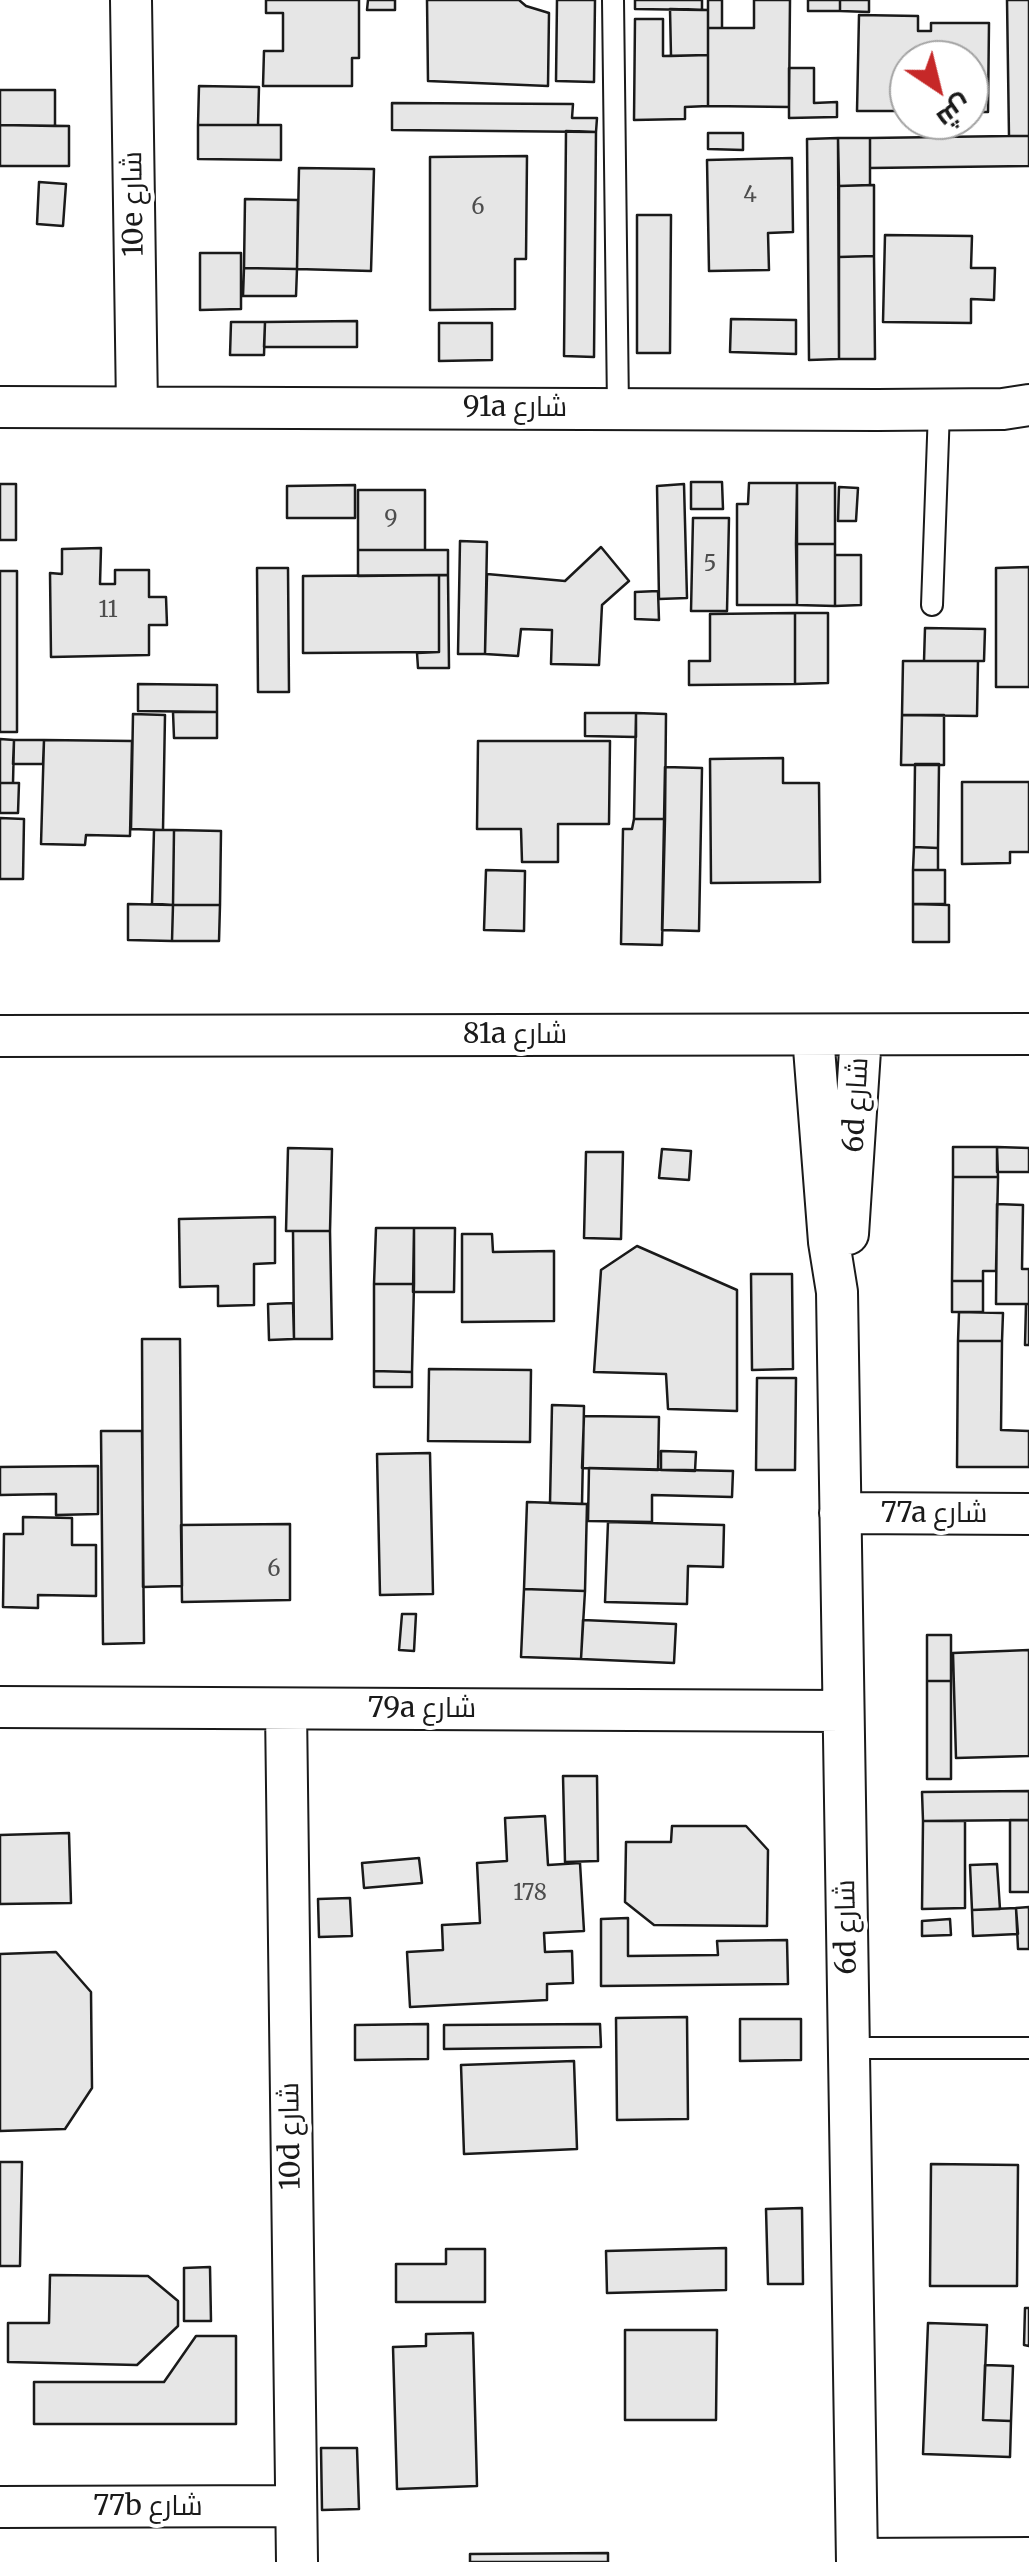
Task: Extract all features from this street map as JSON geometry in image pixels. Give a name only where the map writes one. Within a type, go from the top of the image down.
[{"type":"street","name":"10e شارع","points":[[130,0],[136,407]]},
{"type":"street","name":"91a شارع","points":[[0,407],[1003,410],[1029,405]]},
{"type":"street","name":"81a شارع","points":[[0,1036],[1029,1034]]},
{"type":"street","name":"6d شارع","points":[[814,1036],[836,1292],[857,2560]]},
{"type":"street","name":"6d شارع","points":[[836,1292],[850,1218],[860,1036]]},
{"type":"street","name":"77a شارع","points":[[840,1513],[1029,1514]]},
{"type":"street","name":"79a شارع","points":[[0,1707],[843,1711]]},
{"type":"street","name":"10d شارع","points":[[286,1709],[297,2562]]},
{"type":"street","name":"77b شارع","points":[[0,2507],[295,2506]]},
{"type":"street","points":[[857,2560],[1029,2558]]},
{"type":"lane","points":[[614,0],[618,408]]},
{"type":"lane","points":[[932,605],[939,410]]},
{"type":"lane","points":[[848,2048],[1029,2048]]},
{"type":"building","points":[[266,0],[359,0],[359,58],[352,58],[352,86],[263,86],[264,51],[283,51],[283,13],[266,13]]},
{"type":"building","points":[[368,0],[395,0],[395,10],[367,10]]},
{"type":"building","points":[[427,0],[519,0],[549,13],[548,86],[428,81]]},
{"type":"building","points":[[557,0],[595,0],[594,82],[556,81]]},
{"type":"building","points":[[635,0],[702,0],[702,10],[635,9]]},
{"type":"building","points":[[708,0],[722,0],[722,28],[708,28]]},
{"type":"building","points":[[754,0],[790,0],[789,107],[708,106],[708,28],[754,28]]},
{"type":"building","points":[[808,0],[840,0],[840,11],[808,11]]},
{"type":"building","points":[[840,0],[869,0],[869,12],[840,11]]},
{"type":"building","points":[[1007,0],[1029,0],[1029,136],[1009,136]]},
{"type":"building","points":[[670,9],[708,10],[708,55],[671,56]]},
{"type":"building","points":[[859,15],[918,16],[918,31],[931,31],[931,23],[989,23],[989,40],[889,40],[889,111],[857,111]]},
{"type":"building","points":[[635,19],[663,19],[663,56],[708,55],[708,106],[685,107],[685,119],[634,120]]},
{"type":"building","points":[[789,68],[814,68],[814,103],[837,102],[837,117],[789,118]]},
{"type":"building","points":[[199,86],[259,87],[258,125],[198,125]]},
{"type":"building","points":[[0,90],[55,90],[55,126],[0,125]]},
{"type":"building","points":[[392,103],[573,104],[572,118],[597,118],[596,132],[392,130]]},
{"type":"building","points":[[0,125],[69,126],[69,166],[0,166]]},
{"type":"building","points":[[198,125],[281,125],[281,160],[198,159]]},
{"type":"building","points":[[566,131],[596,132],[594,357],[564,356]]},
{"type":"building","points":[[708,133],[743,133],[743,150],[708,149]]},
{"type":"building","points":[[1029,136],[1029,166],[870,168],[870,138],[989,140],[989,137]]},
{"type":"building","points":[[838,138],[839,359],[809,360],[807,139]]},
{"type":"building","points":[[838,138],[870,138],[870,185],[839,186]]},
{"type":"building","points":[[527,156],[526,259],[515,259],[515,309],[430,310],[430,157]]},
{"type":"building","points":[[792,158],[793,232],[768,233],[769,270],[709,271],[707,160]]},
{"type":"building","points":[[299,168],[374,169],[371,271],[297,269]]},
{"type":"building","points":[[39,182],[66,184],[63,226],[37,224]]},
{"type":"building","points":[[874,185],[874,256],[839,257],[839,186]]},
{"type":"building","points":[[245,199],[298,200],[297,269],[244,268]]},
{"type":"building","points":[[637,215],[671,215],[670,353],[637,353]]},
{"type":"building","points":[[885,235],[972,236],[971,268],[995,268],[994,300],[971,299],[971,323],[883,322]]},
{"type":"building","points":[[200,253],[241,253],[241,309],[200,310]]},
{"type":"building","points":[[874,256],[875,359],[839,359],[839,257]]},
{"type":"building","points":[[244,268],[297,269],[296,296],[243,296]]},
{"type":"building","points":[[731,319],[796,320],[796,354],[730,352]]},
{"type":"building","points":[[357,321],[357,347],[264,347],[265,322]]},
{"type":"building","points":[[231,322],[265,322],[264,355],[230,355]]},
{"type":"building","points":[[439,323],[492,323],[492,360],[439,361]]},
{"type":"building","points":[[691,482],[722,482],[723,509],[691,509]]},
{"type":"building","points":[[749,483],[797,483],[797,605],[737,605],[737,504],[748,504]]},
{"type":"building","points":[[797,483],[835,483],[835,544],[796,544]]},
{"type":"building","points":[[0,484],[16,484],[16,540],[0,540]]},
{"type":"building","points":[[684,484],[687,598],[659,599],[657,486]]},
{"type":"building","points":[[355,485],[355,518],[287,518],[287,486]]},
{"type":"building","points":[[839,487],[858,488],[856,521],[838,521]]},
{"type":"building","points":[[358,490],[425,490],[425,550],[358,550]]},
{"type":"building","points":[[693,518],[729,518],[727,611],[691,611]]},
{"type":"building","points":[[460,541],[487,542],[485,654],[458,654]]},
{"type":"building","points":[[796,544],[835,544],[835,606],[797,605]]},
{"type":"building","points":[[601,547],[629,581],[602,605],[599,665],[551,664],[552,630],[521,629],[518,656],[485,654],[487,574],[565,581]]},
{"type":"building","points":[[101,548],[100,584],[115,584],[115,570],[149,570],[149,597],[166,597],[167,625],[149,625],[149,655],[51,657],[50,573],[62,574],[62,549]]},
{"type":"building","points":[[358,550],[448,550],[448,575],[358,576]]},
{"type":"building","points":[[835,555],[861,555],[861,605],[835,606]]},
{"type":"building","points":[[1029,567],[1029,687],[996,687],[996,568]]},
{"type":"building","points":[[257,568],[288,568],[289,692],[258,692]]},
{"type":"building","points":[[0,571],[17,571],[17,732],[0,732]]},
{"type":"building","points":[[439,575],[439,652],[303,653],[303,576]]},
{"type":"building","points":[[439,575],[448,575],[449,668],[418,668],[417,653],[439,652]]},
{"type":"building","points":[[658,591],[659,620],[635,619],[635,592]]},
{"type":"building","points":[[795,613],[795,684],[689,685],[689,661],[710,661],[710,614]]},
{"type":"building","points":[[795,613],[828,613],[828,683],[795,684]]},
{"type":"building","points":[[925,628],[985,629],[984,661],[924,661]]},
{"type":"building","points":[[903,661],[978,661],[977,716],[902,715]]},
{"type":"building","points":[[138,684],[217,685],[217,712],[138,711]]},
{"type":"building","points":[[173,712],[217,712],[217,738],[174,738]]},
{"type":"building","points":[[585,713],[636,713],[636,737],[585,736]]},
{"type":"building","points":[[636,713],[666,714],[665,819],[634,819]]},
{"type":"building","points":[[133,714],[165,715],[163,830],[131,829]]},
{"type":"building","points":[[902,715],[944,715],[944,765],[901,765]]},
{"type":"building","points":[[0,739],[14,740],[13,783],[0,783]]},
{"type":"building","points":[[14,740],[44,740],[43,764],[13,764]]},
{"type":"building","points":[[44,740],[132,741],[130,836],[86,835],[85,845],[41,844]]},
{"type":"building","points":[[478,741],[610,741],[609,824],[558,824],[558,862],[522,862],[521,829],[477,829]]},
{"type":"building","points":[[783,758],[783,783],[819,783],[820,882],[711,883],[710,759]]},
{"type":"building","points":[[915,764],[939,764],[938,848],[914,847]]},
{"type":"building","points":[[665,767],[702,768],[699,931],[662,930]]},
{"type":"building","points":[[962,782],[1029,782],[1029,852],[1010,852],[1010,863],[962,864]]},
{"type":"building","points":[[0,783],[19,783],[18,813],[0,813]]},
{"type":"building","points":[[0,818],[24,819],[23,879],[0,879]]},
{"type":"building","points":[[634,819],[665,819],[662,945],[621,944],[623,829],[632,829]]},
{"type":"building","points":[[154,830],[174,830],[173,905],[152,904]]},
{"type":"building","points":[[174,830],[221,831],[220,905],[173,905]]},
{"type":"building","points":[[914,847],[938,848],[938,870],[913,870]]},
{"type":"building","points":[[486,870],[525,871],[524,931],[484,930]]},
{"type":"building","points":[[913,870],[945,870],[945,904],[913,904]]},
{"type":"building","points":[[128,904],[173,905],[172,941],[128,940]]},
{"type":"building","points":[[913,904],[949,905],[949,942],[913,942]]},
{"type":"building","points":[[173,905],[220,905],[219,941],[172,941]]},
{"type":"building","points":[[953,1147],[997,1147],[998,1177],[953,1177]]},
{"type":"building","points":[[997,1147],[1029,1148],[1029,1172],[997,1172]]},
{"type":"building","points":[[288,1148],[332,1149],[330,1231],[286,1231]]},
{"type":"building","points":[[662,1149],[691,1151],[689,1180],[659,1178]]},
{"type":"building","points":[[586,1152],[623,1152],[621,1239],[584,1238]]},
{"type":"building","points":[[953,1177],[998,1177],[996,1271],[983,1271],[983,1281],[952,1281]]},
{"type":"building","points":[[997,1204],[1023,1205],[1022,1269],[1029,1269],[1029,1304],[996,1304]]},
{"type":"building","points":[[275,1217],[275,1263],[254,1264],[254,1305],[218,1306],[218,1286],[180,1287],[179,1219]]},
{"type":"building","points":[[376,1228],[414,1228],[414,1284],[374,1284]]},
{"type":"building","points":[[414,1228],[455,1228],[454,1292],[413,1292]]},
{"type":"building","points":[[293,1231],[330,1231],[332,1339],[294,1339]]},
{"type":"building","points":[[462,1234],[492,1234],[493,1252],[554,1251],[554,1321],[462,1322]]},
{"type":"building","points":[[637,1246],[737,1290],[737,1411],[668,1409],[666,1374],[594,1372],[601,1270]]},
{"type":"building","points":[[751,1274],[792,1274],[793,1369],[752,1370]]},
{"type":"building","points":[[952,1281],[983,1281],[983,1312],[952,1312]]},
{"type":"building","points":[[374,1284],[414,1284],[412,1372],[374,1371]]},
{"type":"building","points":[[293,1303],[294,1339],[269,1340],[268,1304]]},
{"type":"building","points":[[1029,1304],[1029,1345],[1025,1345]]},
{"type":"building","points":[[959,1312],[1003,1313],[1002,1341],[958,1341]]},
{"type":"building","points":[[142,1339],[180,1339],[182,1586],[143,1587]]},
{"type":"building","points":[[958,1341],[1002,1341],[1001,1430],[1029,1431],[1029,1467],[957,1467]]},
{"type":"building","points":[[429,1369],[531,1370],[530,1442],[428,1441]]},
{"type":"building","points":[[374,1371],[412,1372],[412,1387],[374,1387]]},
{"type":"building","points":[[757,1378],[796,1378],[795,1470],[756,1470]]},
{"type":"building","points":[[552,1405],[584,1406],[582,1504],[550,1503]]},
{"type":"building","points":[[584,1416],[659,1417],[658,1470],[582,1468]]},
{"type":"building","points":[[101,1431],[142,1431],[144,1643],[103,1644]]},
{"type":"building","points":[[661,1451],[696,1452],[695,1471],[661,1470]]},
{"type":"building","points":[[430,1453],[433,1594],[380,1595],[377,1454]]},
{"type":"building","points":[[98,1466],[98,1514],[56,1515],[56,1494],[0,1495],[0,1467]]},
{"type":"building","points":[[589,1468],[733,1471],[732,1497],[652,1495],[652,1522],[588,1521]]},
{"type":"building","points":[[527,1502],[587,1504],[585,1591],[524,1589]]},
{"type":"building","points":[[23,1517],[72,1518],[72,1545],[96,1545],[96,1596],[38,1595],[38,1608],[3,1607],[4,1534],[23,1534]]},
{"type":"building","points":[[608,1522],[724,1525],[723,1567],[688,1566],[687,1604],[605,1602]]},
{"type":"building","points":[[290,1524],[290,1600],[182,1602],[181,1525]]},
{"type":"building","points":[[524,1589],[585,1591],[581,1659],[521,1657]]},
{"type":"building","points":[[402,1614],[416,1614],[414,1651],[399,1650]]},
{"type":"building","points":[[583,1620],[676,1624],[674,1663],[581,1659]]},
{"type":"building","points":[[927,1635],[951,1635],[951,1681],[927,1681]]},
{"type":"building","points":[[1029,1650],[1029,1756],[956,1758],[953,1653]]},
{"type":"building","points":[[927,1681],[951,1681],[951,1779],[927,1779]]},
{"type":"building","points":[[563,1776],[597,1776],[598,1861],[565,1862]]},
{"type":"building","points":[[1029,1791],[1029,1820],[923,1821],[922,1792]]},
{"type":"building","points":[[545,1816],[548,1865],[580,1863],[584,1931],[544,1933],[545,1952],[572,1951],[573,1983],[547,1984],[547,2000],[410,2007],[407,1952],[443,1950],[442,1925],[480,1923],[477,1863],[507,1861],[505,1818]]},
{"type":"building","points":[[1010,1820],[1029,1820],[1029,1892],[1010,1892]]},
{"type":"building","points":[[923,1821],[965,1821],[965,1908],[922,1909]]},
{"type":"building","points":[[672,1826],[746,1826],[768,1850],[767,1926],[654,1925],[625,1902],[626,1842],[671,1842]]},
{"type":"building","points":[[69,1833],[71,1903],[0,1904],[0,1835]]},
{"type":"building","points":[[419,1858],[422,1883],[364,1888],[362,1863]]},
{"type":"building","points":[[997,1864],[1000,1909],[972,1910],[970,1865]]},
{"type":"building","points":[[350,1898],[352,1936],[319,1937],[318,1899]]},
{"type":"building","points":[[1029,1907],[1029,1949],[1018,1949],[1016,1908]]},
{"type":"building","points":[[1016,1908],[1018,1934],[973,1936],[972,1910]]},
{"type":"building","points":[[628,1918],[628,1956],[718,1955],[717,1941],[787,1940],[788,1984],[601,1986],[601,1919]]},
{"type":"building","points":[[950,1919],[951,1935],[922,1936],[922,1921]]},
{"type":"building","points":[[56,1952],[91,1992],[92,2088],[65,2129],[0,2131],[0,1954]]},
{"type":"building","points":[[687,2017],[688,2119],[617,2120],[616,2018]]},
{"type":"building","points":[[740,2019],[801,2019],[801,2060],[740,2061]]},
{"type":"building","points":[[428,2024],[428,2059],[355,2060],[355,2025]]},
{"type":"building","points":[[600,2024],[601,2047],[444,2049],[444,2025]]},
{"type":"building","points":[[574,2061],[577,2149],[464,2154],[461,2065]]},
{"type":"building","points":[[0,2162],[22,2162],[20,2266],[0,2266]]},
{"type":"building","points":[[931,2164],[1018,2165],[1017,2286],[930,2286]]},
{"type":"building","points":[[802,2208],[803,2284],[768,2284],[766,2209]]},
{"type":"building","points":[[726,2248],[726,2290],[607,2293],[606,2251]]},
{"type":"building","points":[[446,2249],[485,2249],[485,2302],[396,2302],[396,2264],[446,2264]]},
{"type":"building","points":[[210,2267],[211,2321],[184,2321],[184,2268]]},
{"type":"building","points":[[50,2275],[148,2276],[178,2301],[178,2326],[137,2365],[8,2362],[8,2323],[49,2323]]},
{"type":"building","points":[[1025,2308],[1029,2308],[1029,2346],[1024,2345]]},
{"type":"building","points":[[928,2323],[987,2325],[983,2420],[1011,2421],[1010,2457],[923,2454]]},
{"type":"building","points":[[625,2330],[717,2330],[716,2420],[625,2420]]},
{"type":"building","points":[[473,2333],[477,2486],[397,2489],[393,2347],[426,2346],[426,2334]]},
{"type":"building","points":[[196,2336],[236,2336],[236,2424],[34,2424],[34,2382],[164,2382]]},
{"type":"building","points":[[985,2365],[1013,2366],[1011,2421],[983,2420]]},
{"type":"building","points":[[321,2448],[357,2448],[359,2509],[322,2510]]},
{"type":"building","points":[[608,2553],[608,2562],[470,2562],[470,2554]]}]
